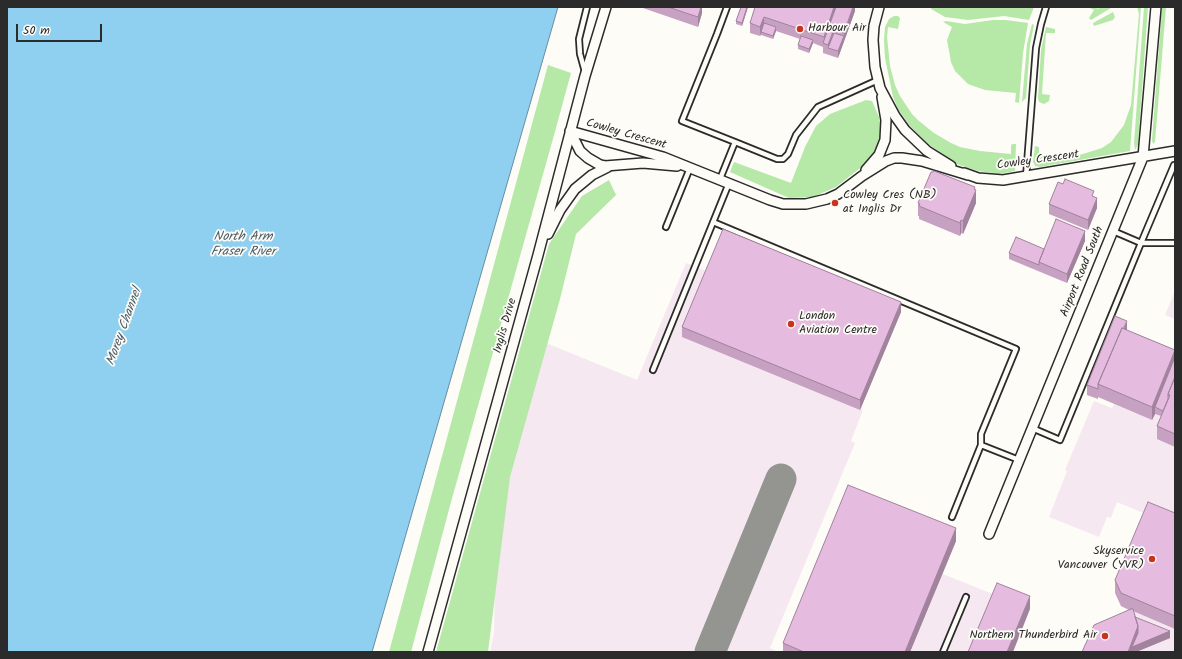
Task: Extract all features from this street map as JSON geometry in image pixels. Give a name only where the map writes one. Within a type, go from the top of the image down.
[{"type":"street","name":"Inglis Drive","points":[[428,652],[538,256],[570,131],[606,7]]},
{"type":"street","name":"Cowley Crescent","points":[[878,7],[874,26],[874,60],[879,84],[895,116],[915,141],[932,155],[968,175],[997,180],[1026,177],[1175,151]]},
{"type":"street","name":"Airport Road South","points":[[989,534],[1143,157],[1156,7]]},
{"type":"street","points":[[862,176],[879,155],[885,140],[886,120],[879,84]]},
{"type":"street","name":"Cowley Crescent","points":[[570,131],[580,150],[588,158],[600,165],[643,163],[689,168]]},
{"type":"street","name":"Cowley Crescent","points":[[570,131],[663,157],[783,204],[806,204],[827,199],[838,194],[862,176]]},
{"type":"street","points":[[862,176],[886,161],[902,158],[922,161],[968,175]]},
{"type":"street","points":[[538,256],[557,216],[575,190],[584,181],[599,171],[617,165]]},
{"type":"lane","points":[[586,76],[580,54],[579,39],[587,7]]},
{"type":"lane","points":[[726,7],[717,34],[682,121],[777,159],[783,159],[788,154],[796,135],[818,107],[879,84]]},
{"type":"lane","points":[[1026,177],[1036,48],[1040,24],[1046,7]]},
{"type":"lane","points":[[720,179],[735,142]]},
{"type":"lane","points":[[1032,428],[1060,440],[1141,243],[1175,165]]},
{"type":"lane","points":[[666,227],[689,168]]},
{"type":"lane","points":[[653,370],[729,183]]},
{"type":"lane","points":[[713,222],[1016,349],[981,434],[982,445],[952,517]]},
{"type":"lane","points":[[1113,231],[1141,243],[1175,243]]},
{"type":"lane","points":[[982,445],[1019,460]]},
{"type":"lane","points":[[943,652],[966,597]]},
{"type":"shaded area","points":[[686,263],[709,272],[901,312],[860,409],[863,410],[851,441],[855,443],[770,648],[778,652],[490,652],[494,633],[496,538],[503,487],[546,343],[637,380]]},
{"type":"shaded area","points":[[1175,291],[1175,319],[1165,315]]},
{"type":"shaded area","points":[[1175,390],[1175,652],[1088,652],[1131,622],[1134,612],[1121,606],[1115,593],[1148,515],[1117,502],[1111,518],[1107,517],[1099,537],[1049,517],[1067,471],[1065,470],[1094,401],[1112,408],[1114,404],[1152,420],[1155,414],[1165,418]]},
{"type":"shaded area","points":[[956,541],[943,574],[1030,609],[1013,652],[785,652]]},
{"type":"green space","points":[[932,7],[1034,7],[1029,20],[1004,16],[968,20],[945,17],[931,9]]},
{"type":"green space","points":[[1088,7],[1095,7],[1098,9],[1099,7],[1111,8],[1091,20],[1089,18],[1094,10]]},
{"type":"green space","points":[[1137,7],[1141,7],[1130,151],[1040,167],[1035,166],[1033,162],[1035,146],[1039,147],[1039,155],[1072,156],[1083,154],[1102,148],[1111,142],[1124,125],[1131,105],[1139,14]]},
{"type":"green space","points":[[1144,7],[1148,7],[1138,145],[1135,150],[1134,143]]},
{"type":"green space","points":[[1162,7],[1166,7],[1155,142],[1153,144],[1152,140]]},
{"type":"green space","points":[[1113,12],[1115,17],[1113,20],[1094,26],[1093,23]]},
{"type":"green space","points":[[894,16],[898,16],[900,18],[898,29],[888,27],[887,37],[890,66],[895,85],[900,96],[912,114],[934,133],[960,147],[980,151],[1011,154],[1012,144],[1016,144],[1015,171],[999,174],[978,171],[959,165],[928,144],[910,126],[898,109],[893,97],[885,58],[885,27],[889,19]]},
{"type":"green space","points":[[993,20],[1028,23],[1023,53],[1019,103],[1015,102],[1016,93],[985,90],[968,84],[955,71],[951,62],[947,40],[952,27],[943,22],[946,21],[965,24]]},
{"type":"green space","points":[[1032,24],[1034,25],[1030,45],[1026,98],[1022,102],[1027,44]]},
{"type":"green space","points":[[1046,27],[1055,29],[1055,33],[1046,33],[1042,94],[1050,95],[1049,101],[1044,104],[1039,102],[1038,98],[1041,50]]},
{"type":"green space","points":[[548,65],[571,73],[451,502],[411,652],[389,652]]},
{"type":"green space","points":[[866,100],[872,101],[879,117],[881,130],[880,143],[869,161],[836,187],[813,197],[789,198],[730,172],[734,162],[791,183],[805,147],[816,126],[830,114]]},
{"type":"green space","points":[[609,180],[616,195],[576,234],[560,299],[510,477],[488,652],[436,652],[549,244],[582,196]]},
{"type":"water","name":"North Arm Fraser River","points":[[7,7],[558,7],[372,652],[7,652]]},
{"type":"building","points":[[668,7],[701,7],[698,17]]},
{"type":"building","points":[[741,7],[747,7],[742,23],[736,21]]},
{"type":"building","name":"Harbour Air","points":[[755,7],[834,7],[824,37],[764,17],[760,27],[750,23]]},
{"type":"building","points":[[836,7],[853,7],[844,33],[834,29],[828,45],[823,43]]},
{"type":"building","points":[[764,23],[776,27],[773,36],[761,32]]},
{"type":"building","points":[[834,33],[844,36],[838,51],[828,48]]},
{"type":"building","points":[[801,36],[813,40],[809,49],[798,45]]},
{"type":"building","points":[[934,171],[975,187],[974,189],[976,190],[963,221],[961,220],[960,223],[919,206],[920,204],[918,203],[931,172]]},
{"type":"building","points":[[1065,179],[1094,191],[1092,196],[1097,198],[1088,220],[1049,204],[1058,182],[1063,184]]},
{"type":"building","points":[[1056,219],[1085,231],[1067,274],[1039,262]]},
{"type":"building","name":"London Aviation Centre","points":[[723,229],[901,302],[860,400],[682,327]]},
{"type":"building","points":[[1016,237],[1044,249],[1039,265],[1009,253]]},
{"type":"building","points":[[1115,316],[1127,321],[1123,329],[1122,328],[1098,384],[1098,389],[1087,385]]},
{"type":"building","points":[[1122,328],[1175,350],[1152,407],[1098,384]]},
{"type":"building","points":[[1175,357],[1175,377],[1163,411],[1155,407]]},
{"type":"building","points":[[1175,377],[1175,434],[1157,426],[1170,395],[1168,394]]},
{"type":"building","points":[[848,485],[956,528],[905,652],[804,652],[783,643]]},
{"type":"building","name":"Skyservice Vancouver (YVR)","points":[[1148,502],[1175,513],[1175,616],[1121,593],[1115,580]]},
{"type":"building","points":[[997,583],[1030,596],[1007,652],[968,652]]},
{"type":"building","points":[[1133,609],[1138,626],[1128,652],[1082,652],[1094,625]]},
{"type":"building","points":[[1135,617],[1170,631],[1132,647],[1138,633],[1138,626]]},
{"type":"taxiway","points":[[710,652],[781,479]]},
{"type":"place","name":"Harbour Air","points":[[800,29]]},
{"type":"place","name":"Cowley Cres (NB) at Inglis Dr","points":[[835,203]]},
{"type":"place","name":"London Aviation Centre","points":[[791,324]]},
{"type":"place","name":"Skyservice Vancouver (YVR)","points":[[1152,559]]},
{"type":"place","name":"Northern Thunderbird Air","points":[[1105,636]]},
{"type":"water label","name":"Morey Channel","points":[[125,327]]}]
